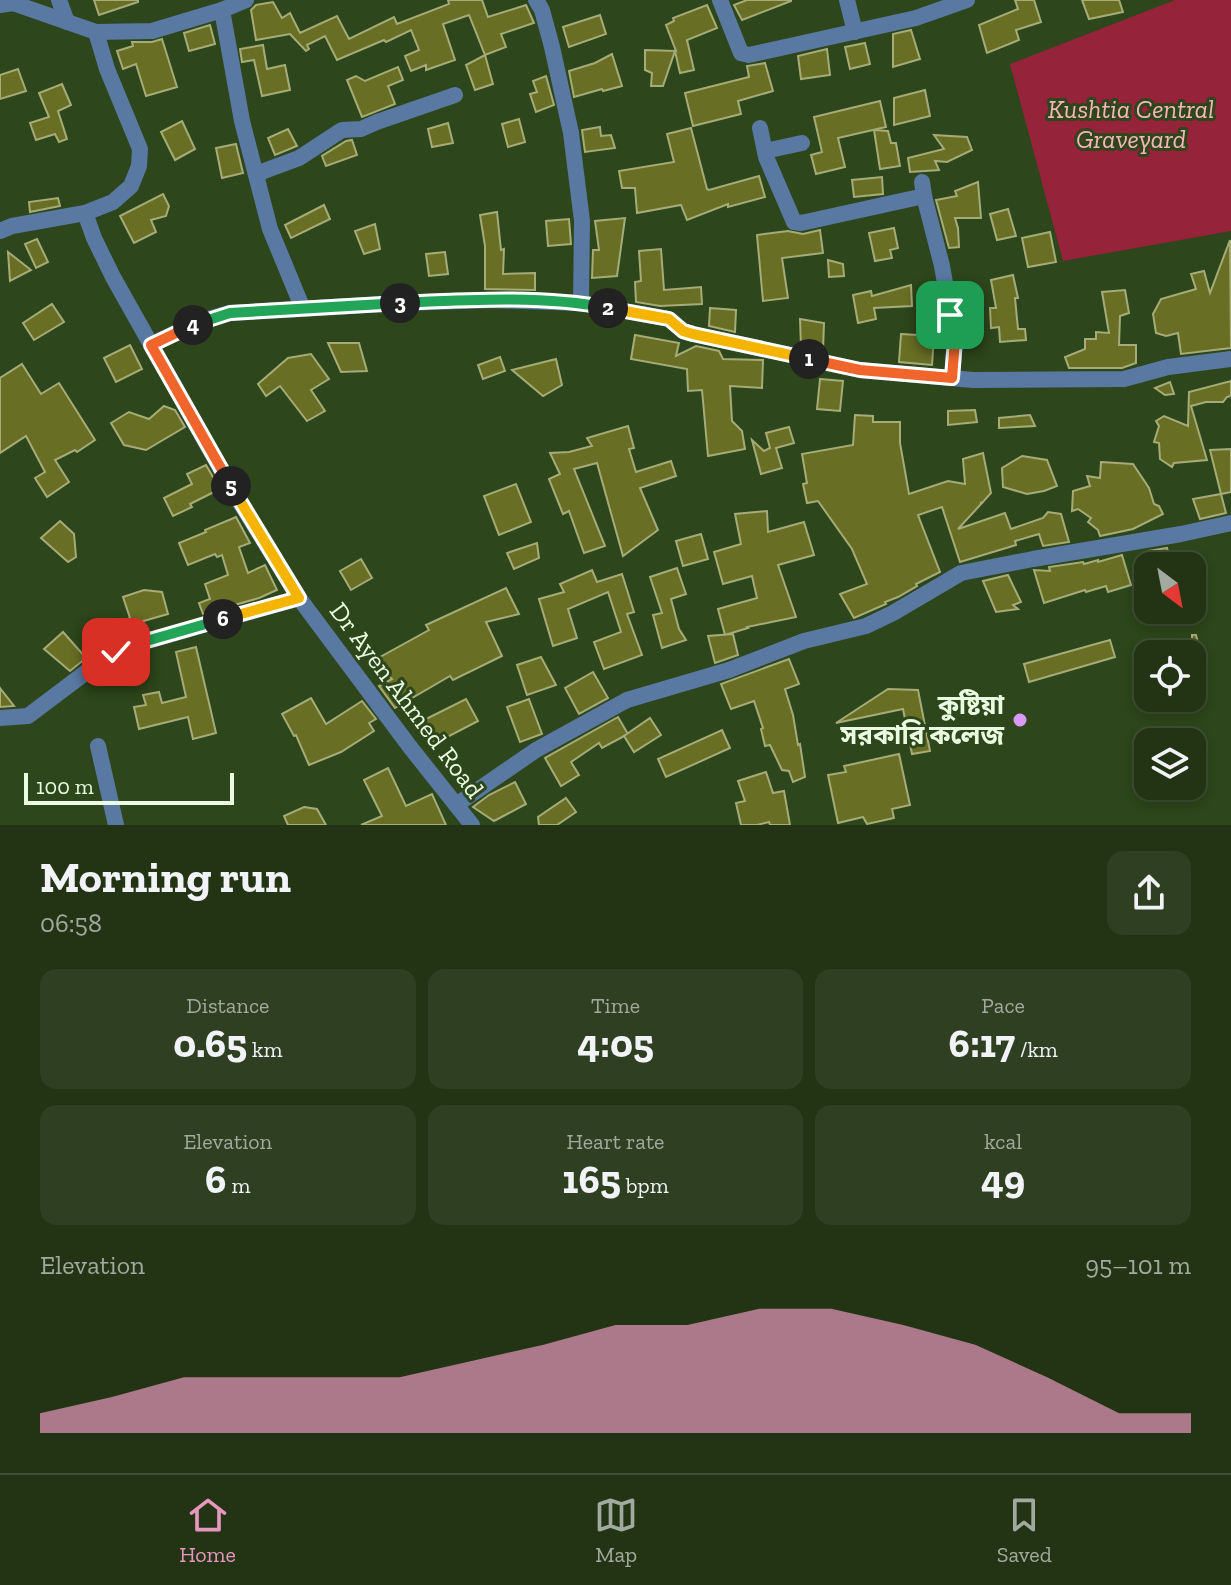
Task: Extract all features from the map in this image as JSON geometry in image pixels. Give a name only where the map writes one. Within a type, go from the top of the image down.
[{"type":"street","points":[[59,0],[67,22]]},
{"type":"street","points":[[0,5],[13,3],[96,32],[152,31],[246,0]]},
{"type":"street","points":[[536,0],[542,10],[552,47],[571,133],[582,221],[581,303]]},
{"type":"street","points":[[720,0],[741,53],[749,55],[916,18],[967,0]]},
{"type":"street","points":[[847,0],[855,32]]},
{"type":"street","points":[[222,10],[242,121],[270,229],[303,309]]},
{"type":"street","points":[[0,231],[12,226],[85,213],[113,202],[131,186],[139,166],[140,149],[107,69],[96,32]]},
{"type":"street","points":[[256,174],[299,158],[342,130],[361,129],[455,95]]},
{"type":"street","points":[[760,128],[765,151],[794,222],[801,223],[923,189],[942,266],[955,340],[952,378]]},
{"type":"street","points":[[765,151],[802,143]]},
{"type":"street","name":"Dr Ayen Ahmed Road","points":[[85,213],[113,277],[236,496],[299,598],[472,825]]},
{"type":"street","points":[[151,345],[201,321],[230,313],[490,300],[581,303],[669,319],[683,331],[693,334],[860,370],[973,380],[1124,379],[1168,367],[1231,359]]},
{"type":"street","points":[[456,805],[536,750],[627,700],[729,670],[804,641],[866,626],[961,573],[1231,523]]},
{"type":"street","points":[[0,718],[28,716],[116,652],[299,598]]},
{"type":"street","points":[[98,746],[116,825]]},
{"type":"green space","name":"Kushtia Central Graveyard","points":[[1175,0],[1231,0],[1231,231],[1063,261],[1010,64]]},
{"type":"building","points":[[94,0],[138,0],[138,2],[99,15]]},
{"type":"building","points":[[448,0],[482,0],[488,17],[526,5],[534,23],[501,34],[506,47],[485,55],[469,15],[443,24],[455,60],[426,70],[426,65],[411,71],[405,56],[419,50],[411,30],[337,60],[325,36],[307,45],[309,49],[306,51],[290,34],[256,40],[251,10],[256,5],[273,2],[282,18],[290,13],[300,33],[337,16],[349,39],[394,17],[397,24],[449,4]]},
{"type":"building","points":[[747,0],[791,1],[742,20],[734,5]]},
{"type":"building","points":[[1015,0],[1034,0],[1041,22],[1016,30],[1019,40],[987,53],[979,25],[1018,9]]},
{"type":"building","points":[[1082,0],[1119,0],[1123,12],[1089,19]]},
{"type":"building","points":[[707,5],[717,28],[687,40],[694,70],[680,73],[675,51],[663,86],[651,86],[652,73],[645,70],[645,50],[676,51],[666,25],[674,21],[673,18]]},
{"type":"building","points":[[600,15],[606,34],[569,47],[563,27]]},
{"type":"building","points":[[210,25],[215,44],[189,51],[184,33]]},
{"type":"building","points":[[911,30],[920,59],[893,67],[893,34]]},
{"type":"building","points":[[162,39],[177,87],[146,96],[136,64],[123,69],[117,51],[133,46],[132,42]]},
{"type":"building","points":[[865,43],[870,64],[850,69],[845,47]]},
{"type":"building","points":[[263,45],[267,69],[285,65],[290,90],[262,96],[254,60],[242,62],[240,49]]},
{"type":"building","points":[[827,49],[830,75],[801,79],[798,56]]},
{"type":"building","points":[[612,54],[622,86],[574,97],[569,71]]},
{"type":"building","points":[[485,55],[493,84],[475,90],[466,65]]},
{"type":"building","points":[[765,63],[773,91],[738,101],[741,114],[693,126],[685,93],[749,77],[747,66]]},
{"type":"building","points":[[398,67],[403,80],[388,86],[395,104],[362,117],[347,80],[356,76],[365,81]]},
{"type":"building","points":[[18,69],[26,91],[0,99],[0,75]]},
{"type":"building","points":[[546,76],[554,105],[536,112],[530,94],[537,92],[533,81]]},
{"type":"building","points":[[62,84],[71,105],[58,111],[67,139],[59,142],[55,134],[36,140],[30,123],[49,117],[39,93]]},
{"type":"building","points":[[925,90],[930,116],[894,125],[894,98]]},
{"type":"building","points":[[880,101],[886,127],[838,138],[845,167],[816,174],[811,155],[822,152],[814,117]]},
{"type":"building","points":[[519,119],[525,142],[508,147],[502,124]]},
{"type":"building","points":[[182,121],[195,149],[175,160],[161,132]]},
{"type":"building","points":[[448,123],[453,143],[432,147],[428,129]]},
{"type":"building","points":[[600,127],[601,136],[611,135],[615,148],[585,152],[582,130]]},
{"type":"building","points":[[691,128],[707,189],[759,176],[765,197],[728,207],[728,204],[687,220],[681,205],[637,213],[635,188],[622,188],[619,171],[674,162],[667,134]]},
{"type":"building","points":[[288,129],[297,146],[275,155],[268,138]]},
{"type":"building","points":[[874,130],[888,131],[891,143],[896,143],[900,166],[880,169]]},
{"type":"building","points":[[934,135],[967,137],[972,150],[947,162],[935,161],[939,170],[910,172],[908,158],[944,149]]},
{"type":"building","points":[[352,140],[357,155],[326,166],[322,156]]},
{"type":"building","points":[[236,144],[243,173],[222,178],[216,148]]},
{"type":"building","points":[[882,177],[883,194],[854,197],[852,180]]},
{"type":"building","points":[[978,182],[981,218],[955,218],[959,247],[949,248],[936,200],[957,196],[955,191]]},
{"type":"building","points":[[163,194],[169,206],[166,216],[151,220],[156,232],[134,243],[120,216]]},
{"type":"building","points":[[58,198],[60,206],[30,212],[29,202]]},
{"type":"building","points":[[324,205],[330,219],[291,238],[285,225]]},
{"type":"building","points":[[1008,209],[1016,236],[997,240],[990,214]]},
{"type":"building","points":[[497,212],[501,250],[504,249],[503,274],[535,273],[535,290],[485,289],[485,246],[480,215]]},
{"type":"building","points":[[625,218],[617,276],[592,278],[593,250],[599,250],[595,221]]},
{"type":"building","points":[[569,219],[571,244],[548,246],[546,221]]},
{"type":"building","points":[[375,224],[380,249],[364,254],[355,231]]},
{"type":"building","points":[[894,228],[898,248],[890,250],[892,258],[875,261],[869,233]]},
{"type":"building","points":[[820,230],[823,253],[782,258],[788,298],[763,301],[757,235],[788,231],[803,234]]},
{"type":"building","points":[[1050,232],[1056,262],[1028,267],[1022,238]]},
{"type":"building","points":[[37,239],[48,262],[36,268],[25,244]]},
{"type":"building","points":[[1230,240],[1231,348],[1181,354],[1178,333],[1166,336],[1156,333],[1153,314],[1161,299],[1196,289],[1191,274],[1204,271],[1210,293]]},
{"type":"building","points":[[661,249],[664,290],[701,287],[702,304],[660,306],[636,302],[635,282],[641,281],[639,251]]},
{"type":"building","points":[[8,252],[31,270],[10,281]]},
{"type":"building","points":[[445,252],[448,274],[429,276],[426,254]]},
{"type":"building","points":[[828,260],[843,264],[844,276],[829,277]]},
{"type":"building","points":[[1013,275],[1018,298],[1015,298],[1018,329],[1025,329],[1026,340],[1000,342],[999,327],[991,328],[990,308],[996,308],[991,280]]},
{"type":"building","points":[[911,285],[912,306],[874,308],[876,319],[858,323],[853,295],[871,291],[872,296]]},
{"type":"building","points":[[1125,290],[1129,313],[1120,316],[1119,345],[1136,345],[1136,363],[1122,368],[1069,368],[1065,357],[1085,349],[1085,339],[1096,339],[1096,332],[1109,333],[1102,292]]},
{"type":"building","points":[[52,304],[64,322],[34,340],[23,323]]},
{"type":"building","points":[[710,308],[736,310],[735,332],[709,326]]},
{"type":"building","points":[[800,319],[824,323],[823,350],[801,346]]},
{"type":"building","points":[[901,334],[934,336],[932,365],[899,362]]},
{"type":"building","points":[[635,335],[679,343],[676,356],[696,346],[719,351],[723,359],[763,360],[762,388],[730,386],[732,421],[742,431],[745,449],[708,456],[702,390],[688,391],[687,369],[631,359]]},
{"type":"building","points":[[328,343],[359,343],[367,371],[341,372]]},
{"type":"building","points":[[130,345],[142,369],[116,382],[104,358]]},
{"type":"building","points":[[311,354],[329,379],[311,390],[325,411],[307,421],[280,386],[266,396],[258,384],[288,358]]},
{"type":"building","points":[[500,357],[505,371],[483,379],[478,365]]},
{"type":"building","points":[[556,359],[562,385],[543,396],[512,370]]},
{"type":"building","points":[[22,364],[41,394],[59,383],[95,440],[77,452],[75,450],[55,460],[69,482],[47,497],[35,478],[45,472],[26,436],[0,453],[0,378]]},
{"type":"building","points":[[820,379],[843,381],[840,411],[817,409]]},
{"type":"building","points":[[1231,381],[1231,396],[1223,402],[1191,406],[1207,460],[1174,463],[1172,467],[1160,459],[1159,443],[1154,442],[1159,426],[1156,421],[1164,416],[1188,426],[1189,392]]},
{"type":"building","points":[[1170,382],[1174,394],[1165,395],[1155,388]]},
{"type":"building","points":[[164,406],[175,410],[185,427],[146,450],[124,445],[111,423],[129,412],[149,419]]},
{"type":"building","points":[[975,410],[977,422],[948,425],[948,411]]},
{"type":"building","points":[[855,415],[873,416],[873,422],[900,422],[900,443],[909,494],[948,481],[965,484],[963,459],[983,453],[991,493],[958,529],[1005,513],[1011,529],[1043,518],[1048,512],[1061,514],[1069,542],[1043,546],[1039,534],[1015,541],[1016,545],[960,562],[942,507],[918,515],[940,572],[886,604],[854,618],[840,594],[867,584],[852,549],[818,501],[807,503],[802,454],[853,445]]},
{"type":"building","points":[[1030,415],[1035,426],[999,428],[999,418]]},
{"type":"building","points":[[628,426],[634,448],[629,449],[636,472],[671,461],[676,476],[640,488],[658,530],[623,556],[597,463],[574,469],[605,546],[584,553],[569,511],[563,514],[549,479],[560,474],[550,453],[592,446],[587,438]]},
{"type":"building","points":[[789,427],[794,443],[776,448],[782,468],[761,474],[752,440],[764,451],[770,448],[766,433]]},
{"type":"building","points":[[1231,449],[1231,492],[1221,494],[1210,450]]},
{"type":"building","points":[[1022,456],[1047,460],[1057,486],[1027,494],[1003,487],[1002,468]]},
{"type":"building","points":[[1101,462],[1133,464],[1149,488],[1154,504],[1163,514],[1133,529],[1100,536],[1088,522],[1091,518],[1078,509],[1072,511],[1073,491],[1090,486],[1087,476],[1100,478]]},
{"type":"building","points":[[206,465],[220,489],[173,516],[164,498],[192,484],[187,474]]},
{"type":"building","points":[[516,484],[531,522],[499,535],[484,496]]},
{"type":"building","points":[[1221,494],[1226,513],[1200,519],[1193,499]]},
{"type":"building","points":[[767,511],[768,532],[804,522],[814,555],[778,565],[796,617],[725,635],[718,609],[757,598],[752,576],[723,584],[714,552],[741,544],[735,514]]},
{"type":"building","points":[[236,517],[250,543],[239,547],[248,573],[265,565],[277,590],[203,614],[199,603],[210,599],[205,584],[228,575],[222,555],[217,557],[215,554],[188,565],[179,543]]},
{"type":"building","points":[[60,521],[74,534],[76,557],[68,562],[41,538]]},
{"type":"building","points":[[701,534],[708,559],[683,566],[676,541]]},
{"type":"building","points":[[537,543],[539,558],[514,569],[507,553]]},
{"type":"building","points":[[1167,548],[1168,552],[1148,552]]},
{"type":"building","points":[[1122,555],[1131,585],[1108,592],[1106,586],[1085,590],[1044,603],[1034,570],[1050,571],[1049,567],[1098,562]]},
{"type":"building","points":[[361,559],[372,578],[351,590],[340,571]]},
{"type":"building","points":[[677,568],[686,594],[671,599],[679,629],[686,640],[662,648],[653,615],[662,613],[650,577]]},
{"type":"building","points":[[592,570],[597,582],[622,574],[634,612],[627,614],[642,655],[604,669],[594,642],[621,632],[608,592],[568,609],[577,638],[553,646],[539,599],[564,592],[560,584]]},
{"type":"building","points":[[1008,575],[1021,602],[1013,605],[1018,609],[996,612],[983,581]]},
{"type":"building","points":[[506,588],[519,614],[486,622],[502,656],[453,680],[450,676],[395,708],[379,686],[392,679],[373,661],[429,630],[426,625]]},
{"type":"building","points":[[144,590],[162,592],[168,614],[133,624],[137,632],[124,637],[115,625],[130,618],[123,597]]},
{"type":"building","points":[[63,632],[86,658],[70,671],[44,649]]},
{"type":"building","points":[[733,634],[738,655],[715,663],[708,636]]},
{"type":"building","points":[[1110,640],[1115,657],[1029,682],[1024,664]]},
{"type":"building","points":[[196,647],[216,733],[193,739],[188,717],[139,729],[134,707],[146,705],[143,695],[159,692],[162,703],[186,697],[176,652]]},
{"type":"building","points":[[541,657],[556,685],[527,695],[517,665]]},
{"type":"building","points":[[789,659],[799,684],[785,689],[800,744],[805,777],[793,782],[789,771],[782,770],[770,745],[765,746],[754,701],[731,709],[721,684]]},
{"type":"building","points":[[593,672],[608,698],[579,714],[565,688]]},
{"type":"building","points":[[0,688],[14,706],[0,707]]},
{"type":"building","points":[[888,689],[918,690],[930,751],[912,754],[903,709],[836,723]]},
{"type":"building","points":[[311,698],[326,724],[362,701],[376,719],[369,723],[374,731],[341,752],[309,765],[296,735],[282,714]]},
{"type":"building","points":[[466,699],[478,721],[434,744],[422,721]]},
{"type":"building","points":[[529,699],[542,734],[520,742],[507,707]]},
{"type":"building","points":[[618,717],[628,734],[602,748],[599,743],[571,762],[579,775],[561,786],[545,758]]},
{"type":"building","points":[[650,718],[661,735],[634,752],[624,736]]},
{"type":"building","points":[[722,730],[730,748],[666,777],[658,759]]},
{"type":"building","points":[[899,754],[910,805],[892,809],[894,818],[867,824],[863,817],[838,823],[828,775],[846,772],[844,766]]},
{"type":"building","points":[[388,768],[406,806],[432,794],[446,825],[361,825],[382,816],[364,780]]},
{"type":"building","points":[[766,772],[773,793],[784,791],[790,825],[770,825],[769,822],[741,825],[736,803],[745,801],[738,781]]},
{"type":"building","points":[[515,782],[526,804],[494,821],[473,807],[489,795]]},
{"type":"building","points":[[566,798],[576,812],[557,825],[539,825],[538,817]]},
{"type":"building","points":[[304,807],[317,809],[326,825],[288,825],[284,816]]},
{"type":"place","name":"কুষ্টিয়া সরকারি কলেজ","points":[[1020,720]]},
{"type":"route","points":[[116,652],[299,598],[236,496],[151,345],[201,321],[230,313],[403,303],[490,300],[581,303],[669,319],[683,331],[693,334],[860,370],[952,378],[955,340],[950,315]]}]
